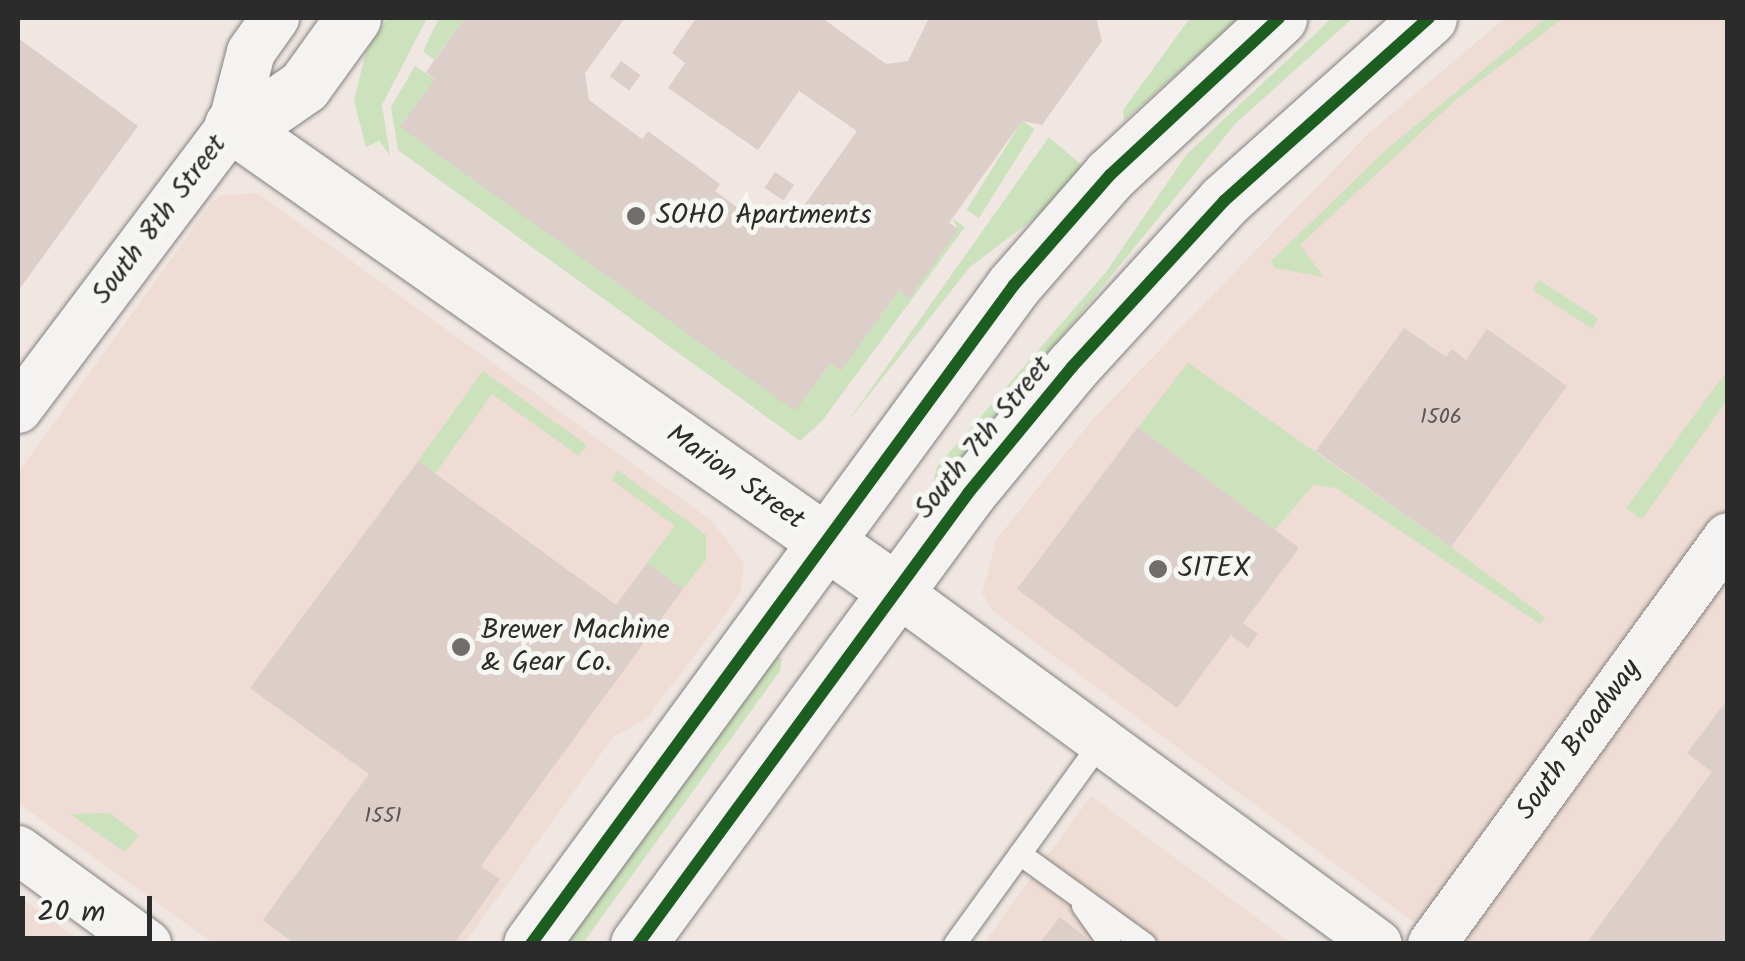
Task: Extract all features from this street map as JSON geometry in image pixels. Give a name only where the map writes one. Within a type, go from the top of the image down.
[{"type":"main road","points":[[232,125],[262,115],[304,86],[352,18]]},
{"type":"main road","points":[[532,944],[1014,285],[1110,175],[1279,18]]},
{"type":"main road","name":"South 7th Street","points":[[638,944],[1015,436],[1148,280],[1295,133],[1429,18]]},
{"type":"main road","name":"Marion Street","points":[[232,125],[896,592]]},
{"type":"street","name":"South 8th Street","points":[[18,409],[232,125],[251,52],[275,18]]},
{"type":"street","name":"South Broadway","points":[[1432,944],[1728,537]]},
{"type":"street","name":"Marion Street","points":[[896,592],[1378,944]]},
{"type":"street","points":[[18,850],[147,944]]},
{"type":"lane","points":[[955,944],[1101,742]]},
{"type":"lane","points":[[1020,854],[1145,944]]},
{"type":"lane","points":[[1077,897],[1110,944]]},
{"type":"shaded area","points":[[1505,18],[1727,18],[1727,943],[1442,943],[993,611],[982,593],[996,540],[1093,419],[1368,134]]},
{"type":"shaded area","points":[[257,193],[712,521],[744,563],[740,592],[728,611],[646,719],[613,737],[465,943],[213,943],[18,803],[18,473],[211,203],[222,195]]},
{"type":"shaded area","points":[[1091,796],[1291,943],[983,944]]},
{"type":"shaded area","points":[[18,896],[83,943],[18,943]]},
{"type":"green space","points":[[388,18],[427,18],[382,105],[390,155],[379,141],[366,147],[354,101],[366,51]]},
{"type":"green space","points":[[439,18],[465,18],[434,60],[423,51]]},
{"type":"green space","points":[[1190,18],[1239,18],[1124,121],[1123,110]]},
{"type":"green space","points":[[1332,18],[1353,18],[1236,123],[939,487],[932,486],[937,467],[1106,272],[1187,154]]},
{"type":"green space","points":[[1546,18],[1563,18],[1459,97],[1300,245],[1324,277],[1275,268],[1271,261],[1387,149]]},
{"type":"green space","points":[[415,66],[435,79],[401,127],[795,410],[830,363],[841,370],[899,290],[909,297],[958,229],[952,218],[965,227],[822,421],[800,441],[398,150],[391,107]]},
{"type":"green space","points":[[1022,121],[1035,129],[979,218],[966,210]]},
{"type":"green space","points":[[1049,137],[1085,168],[1047,209],[970,267],[846,424]]},
{"type":"green space","points":[[1539,280],[1599,319],[1592,329],[1532,290]]},
{"type":"green space","points":[[1188,363],[1451,547],[1545,617],[1540,624],[1336,488],[1313,485],[1275,530],[1138,427]]},
{"type":"green space","points":[[483,371],[587,445],[579,456],[492,394],[435,474],[418,461]]},
{"type":"green space","points":[[1727,371],[1727,400],[1642,519],[1626,508]]},
{"type":"green space","points":[[618,470],[706,535],[706,560],[683,589],[647,563],[675,526],[611,479]]},
{"type":"green space","points":[[771,654],[782,659],[780,671],[583,943],[561,944]]},
{"type":"green space","points":[[109,813],[139,835],[125,852],[70,814]]},
{"type":"building","name":"SOHO Apartments","points":[[465,18],[625,18],[585,73],[589,100],[642,139],[648,131],[720,184],[715,191],[765,228],[791,224],[857,131],[799,91],[758,150],[668,88],[685,63],[672,53],[696,18],[822,18],[886,64],[908,61],[929,18],[1096,18],[1102,41],[1042,125],[1022,121],[949,223],[959,229],[909,298],[899,290],[841,371],[830,363],[795,411],[400,127],[435,79],[426,72]]},
{"type":"building","points":[[18,38],[138,126],[18,291]]},
{"type":"building","points":[[621,61],[640,75],[629,90],[610,76]]},
{"type":"building","points":[[775,172],[794,185],[783,201],[764,188]]},
{"type":"building","points":[[1404,328],[1446,357],[1452,349],[1466,360],[1487,329],[1567,386],[1451,547],[1316,451]]},
{"type":"building","name":"SITEX","points":[[1138,427],[1299,548],[1243,623],[1258,634],[1248,648],[1231,635],[1177,708],[1017,589]]},
{"type":"building","name":"Brewer Machine & Gear Co.","points":[[418,461],[616,605],[647,563],[683,589],[481,866],[500,879],[454,944],[295,944],[263,920],[369,774],[250,688]]},
{"type":"building","points":[[1728,699],[1728,944],[1594,944],[1589,940],[1712,772],[1687,753]]},
{"type":"building","points":[[1060,917],[1094,944],[1039,944]]},
{"type":"cycle path","points":[[531,944],[1014,285],[1110,175],[1279,18]]},
{"type":"cycle path","points":[[638,944],[969,492],[1072,367],[1224,201],[1429,18]]},
{"type":"place","name":"SOHO Apartments","points":[[636,216]]},
{"type":"place","name":"SITEX","points":[[1158,569]]},
{"type":"place","name":"Brewer Machine & Gear Co.","points":[[461,647]]}]
